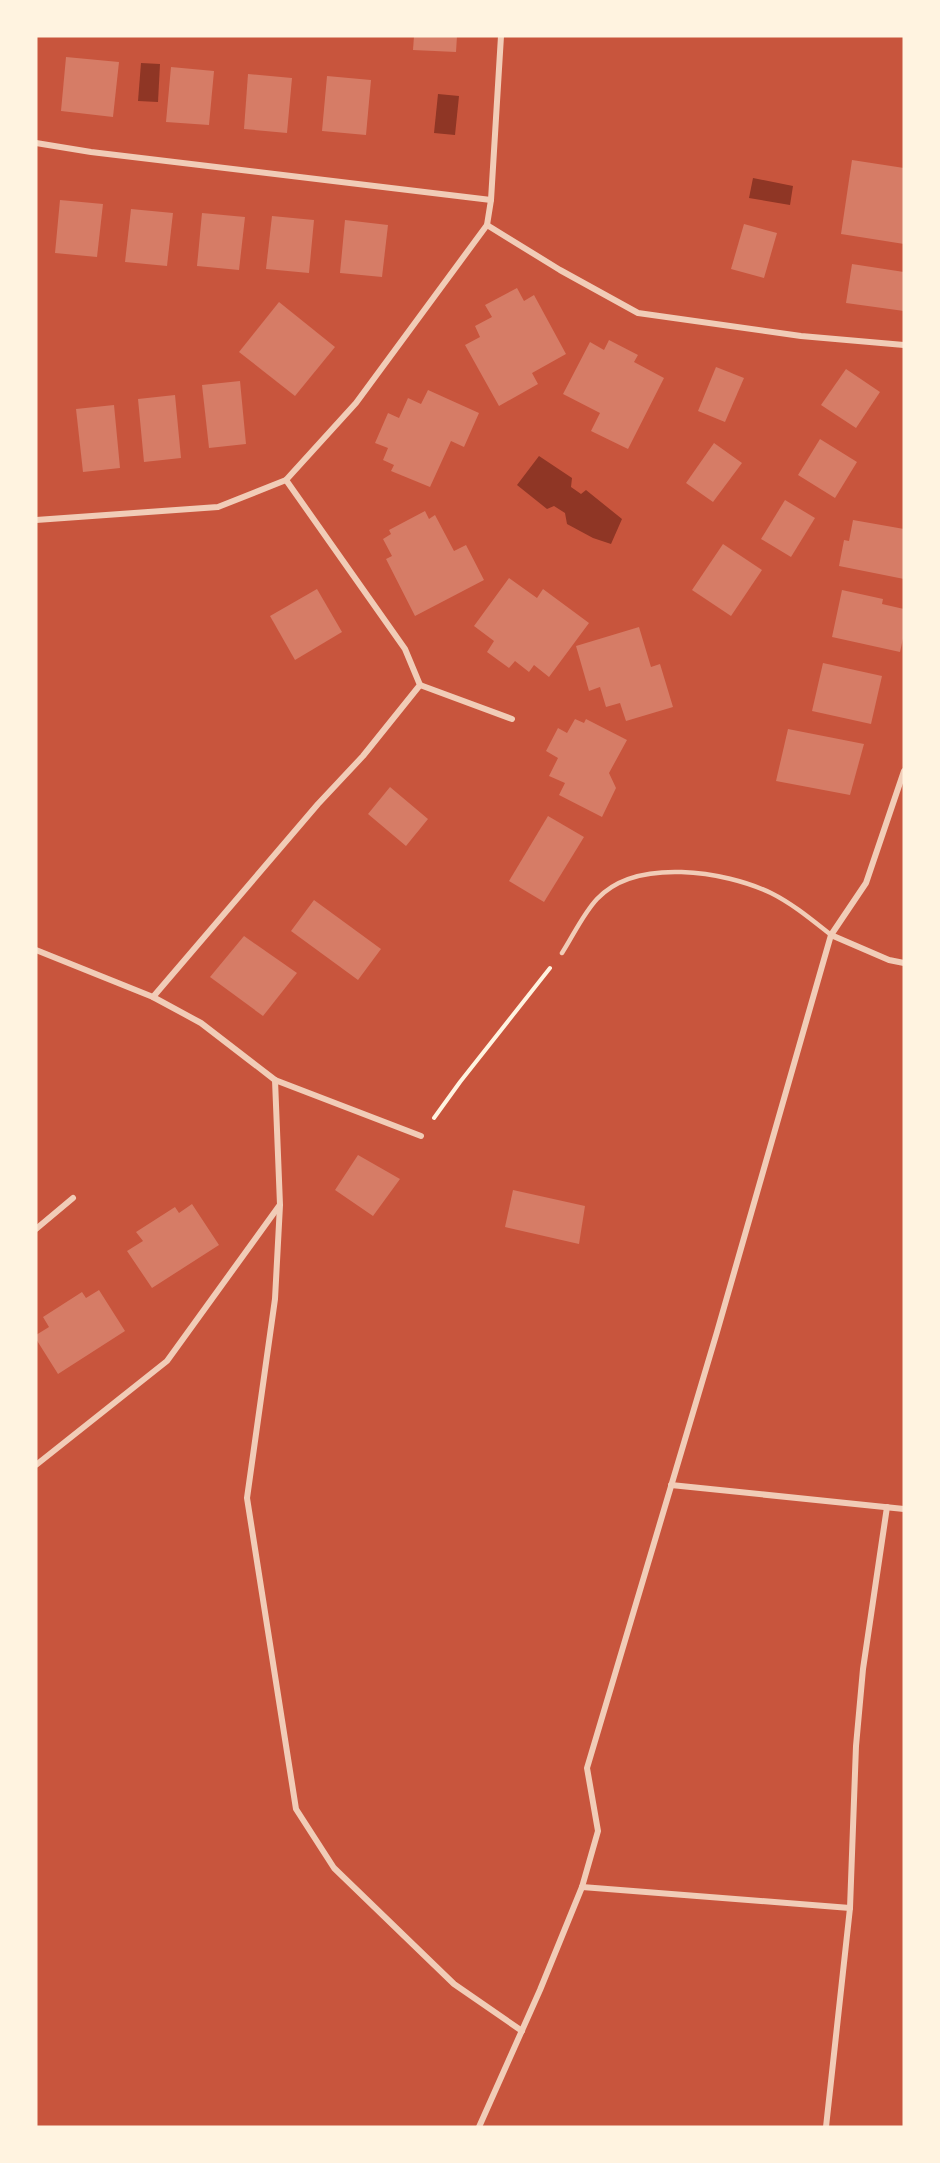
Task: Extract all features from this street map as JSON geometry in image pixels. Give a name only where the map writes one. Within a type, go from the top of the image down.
[{"type":"street","points":[[36,520],[218,507],[286,480],[356,402],[487,225],[491,200],[501,36]]},
{"type":"street","points":[[36,143],[91,152],[491,200]]},
{"type":"street","points":[[487,225],[560,270],[638,313],[801,336],[904,345]]},
{"type":"street","points":[[286,480],[405,649],[420,685],[512,719]]},
{"type":"street","points":[[153,997],[318,804],[363,756],[420,685]]},
{"type":"street","points":[[479,2127],[582,1887],[598,1831],[587,1768],[831,935],[866,883],[904,771]]},
{"type":"street","points":[[831,935],[890,960],[904,963]]},
{"type":"street","points":[[36,950],[153,997],[201,1023],[275,1080],[421,1136]]},
{"type":"street","points":[[275,1080],[280,1205],[275,1299],[247,1498],[296,1809],[334,1868],[454,1984],[522,2031]]},
{"type":"street","points":[[36,1229],[73,1198]]},
{"type":"street","points":[[36,1465],[167,1361],[280,1205]]},
{"type":"street","points":[[671,1485],[904,1509]]},
{"type":"street","points":[[826,2127],[850,1908],[856,1746],[865,1658],[887,1508]]},
{"type":"street","points":[[582,1887],[850,1908]]},
{"type":"lane","points":[[562,953],[597,899],[613,887],[636,876],[656,873],[705,874],[737,880],[770,893],[797,908],[831,935]]},
{"type":"path","points":[[421,1136],[460,1082],[562,953]]},
{"type":"shaded area","points":[[141,63],[160,64],[158,102],[138,101]]},
{"type":"shaded area","points":[[438,94],[459,96],[455,135],[434,133]]},
{"type":"shaded area","points":[[753,178],[793,186],[790,205],[749,198]]},
{"type":"shaded area","points":[[539,456],[572,478],[571,487],[581,494],[586,490],[622,519],[611,544],[593,538],[567,524],[565,513],[554,506],[547,509],[517,485]]},
{"type":"building","points":[[414,36],[457,36],[456,52],[413,50]]},
{"type":"building","points":[[66,57],[119,62],[113,117],[61,111]]},
{"type":"building","points":[[171,67],[214,71],[209,125],[166,122]]},
{"type":"building","points":[[248,74],[292,78],[287,133],[244,129]]},
{"type":"building","points":[[327,76],[371,80],[366,135],[322,131]]},
{"type":"building","points":[[852,160],[904,168],[904,244],[841,234]]},
{"type":"building","points":[[60,200],[103,204],[97,257],[55,253]]},
{"type":"building","points":[[131,209],[173,213],[167,266],[125,262]]},
{"type":"building","points":[[202,213],[245,217],[239,270],[197,266]]},
{"type":"building","points":[[272,216],[314,220],[309,273],[266,269]]},
{"type":"building","points":[[345,220],[388,225],[382,277],[340,273]]},
{"type":"building","points":[[744,224],[777,233],[764,278],[731,269]]},
{"type":"building","points":[[852,264],[904,272],[904,311],[846,303]]},
{"type":"building","points":[[517,288],[524,301],[534,295],[566,354],[532,373],[538,384],[499,406],[465,345],[480,337],[475,326],[492,317],[485,305]]},
{"type":"building","points":[[279,302],[335,347],[295,396],[239,352]]},
{"type":"building","points":[[609,340],[638,355],[634,362],[664,378],[628,449],[591,431],[600,413],[563,394],[590,342],[604,350]]},
{"type":"building","points":[[716,367],[744,378],[725,422],[698,411]]},
{"type":"building","points":[[846,369],[880,392],[856,428],[821,405]]},
{"type":"building","points":[[240,381],[246,444],[209,448],[202,385]]},
{"type":"building","points":[[428,390],[479,413],[464,447],[451,441],[430,487],[391,471],[394,465],[383,460],[388,448],[375,443],[388,413],[399,418],[408,398],[421,404]]},
{"type":"building","points":[[175,395],[181,458],[144,462],[138,399]]},
{"type":"building","points":[[114,405],[120,468],[83,472],[76,409]]},
{"type":"building","points":[[820,439],[857,462],[835,498],[798,475]]},
{"type":"building","points":[[714,443],[742,463],[713,502],[686,483]]},
{"type":"building","points":[[785,500],[815,518],[791,557],[761,539]]},
{"type":"building","points":[[425,511],[429,519],[435,515],[454,551],[466,545],[484,580],[415,616],[386,559],[392,556],[383,539],[391,534],[389,530]]},
{"type":"building","points":[[853,520],[904,529],[904,579],[839,566],[844,540],[849,541]]},
{"type":"building","points":[[723,544],[762,570],[731,616],[692,590]]},
{"type":"building","points":[[509,578],[537,598],[543,589],[589,623],[549,677],[534,665],[529,672],[515,661],[509,668],[487,652],[494,641],[474,626]]},
{"type":"building","points":[[317,589],[342,632],[295,660],[270,616]]},
{"type":"building","points":[[842,590],[883,599],[882,604],[904,609],[904,634],[900,652],[832,637]]},
{"type":"building","points":[[639,627],[651,667],[660,664],[673,707],[626,721],[620,703],[606,707],[600,687],[589,691],[576,646]]},
{"type":"building","points":[[823,663],[882,676],[871,724],[812,711]]},
{"type":"building","points":[[575,719],[584,723],[586,719],[627,740],[609,773],[616,788],[602,817],[559,795],[565,783],[549,776],[558,758],[546,751],[558,728],[567,733]]},
{"type":"building","points":[[788,729],[864,744],[850,795],[776,781]]},
{"type":"building","points":[[390,787],[428,819],[406,846],[368,814]]},
{"type":"building","points":[[548,816],[584,837],[544,902],[509,881]]},
{"type":"building","points":[[314,900],[381,949],[358,980],[291,931]]},
{"type":"building","points":[[244,936],[297,973],[263,1016],[210,977]]},
{"type":"building","points":[[358,1155],[400,1179],[373,1216],[335,1190]]},
{"type":"building","points":[[513,1190],[585,1206],[579,1244],[505,1227]]},
{"type":"building","points":[[192,1204],[219,1245],[152,1288],[127,1251],[143,1241],[136,1232],[175,1207],[179,1213]]},
{"type":"building","points":[[99,1290],[125,1331],[58,1374],[36,1339],[36,1335],[49,1327],[43,1317],[82,1292],[86,1298]]}]
